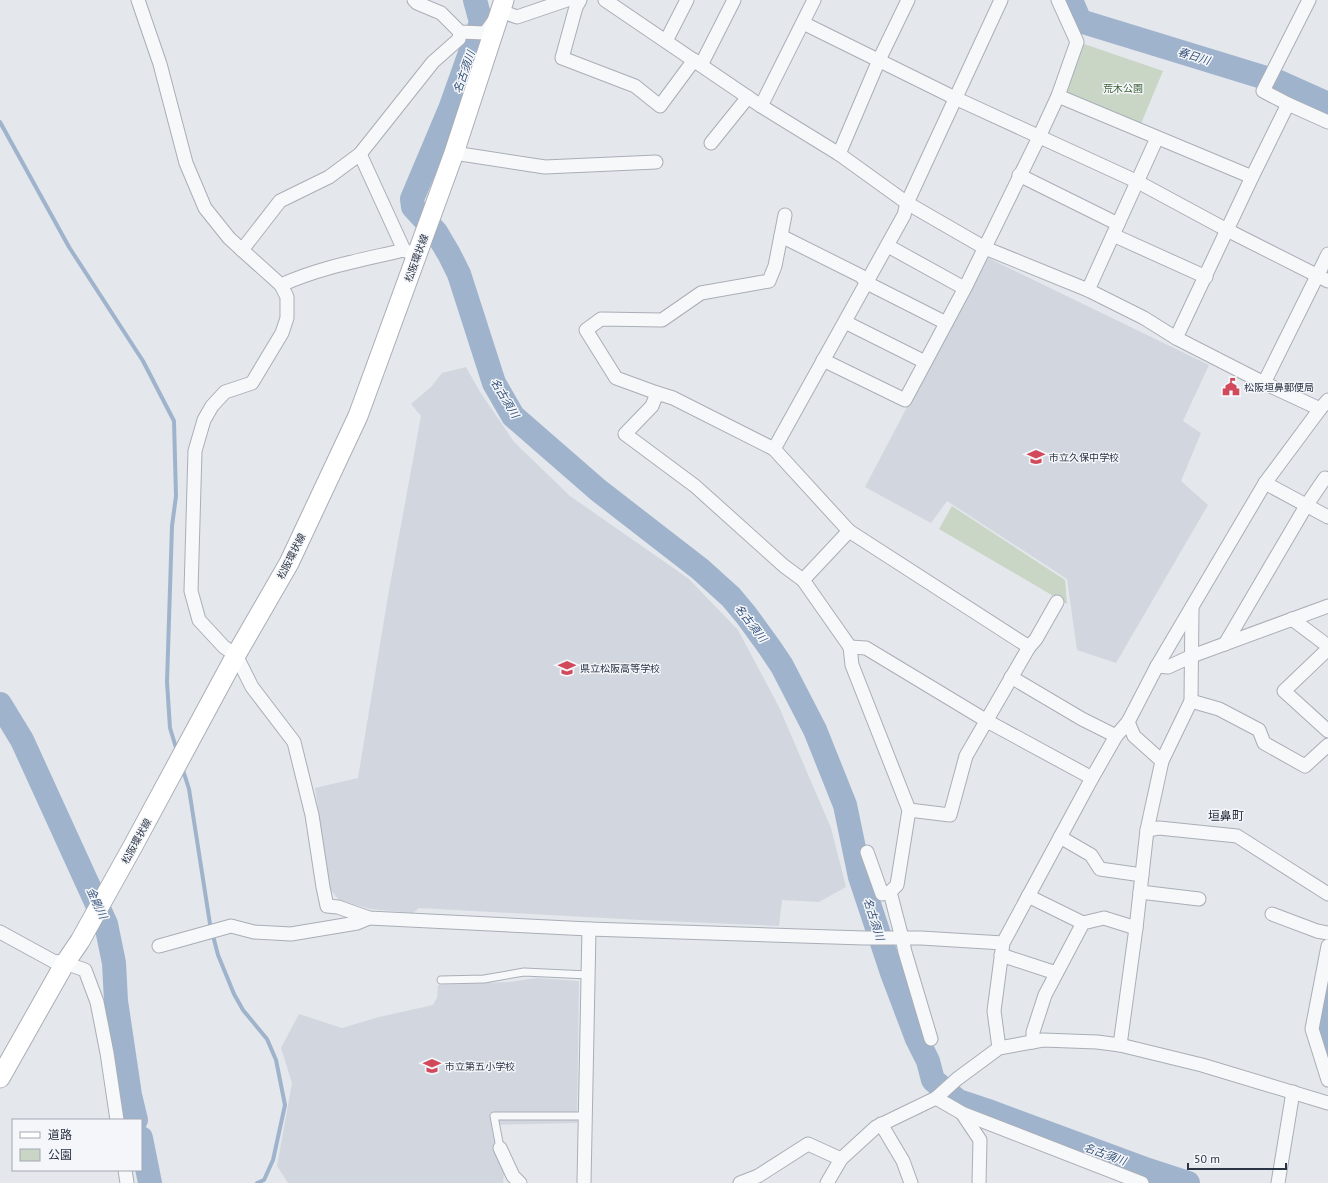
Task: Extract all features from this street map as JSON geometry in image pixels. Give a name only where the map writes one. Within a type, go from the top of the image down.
[{"type":"main road","name":"松阪環状線","points":[[0,1078],[65,963],[80,941],[134,846],[236,655],[289,563],[358,416],[414,250],[437,198],[454,153],[503,6]]},
{"type":"street","points":[[138,0],[160,64],[186,163],[205,208],[229,238],[281,285],[287,298],[287,318],[282,333],[252,383],[225,392],[212,406],[204,420],[195,451],[191,591],[199,620],[224,647],[236,655],[252,687],[294,742],[312,815],[323,887],[328,906],[338,907],[369,918],[589,929],[864,938],[921,938],[1002,949],[1056,973]]},
{"type":"street","points":[[414,0],[417,3],[441,13],[460,32],[484,33],[503,6],[517,17],[567,0]]},
{"type":"street","points":[[580,0],[576,7],[562,58],[635,86],[660,106],[698,62],[734,0]]},
{"type":"street","points":[[606,0],[761,106],[839,154],[907,203],[984,248],[1088,290],[1144,318],[1176,338],[1264,383],[1324,405],[1265,483],[1157,666],[1128,722],[1116,736],[1028,896],[1002,949],[994,1011],[999,1048]]},
{"type":"street","points":[[666,41],[687,0]]},
{"type":"street","points":[[761,106],[814,0]]},
{"type":"street","points":[[839,154],[879,60],[908,0]]},
{"type":"street","points":[[774,449],[904,215],[907,203],[1001,0]]},
{"type":"street","points":[[823,360],[905,400],[964,288],[1058,96],[1077,42],[1058,0]]},
{"type":"street","points":[[1310,0],[1263,91],[1328,122]]},
{"type":"street","points":[[803,23],[955,98],[1138,182],[1227,230],[1323,278]]},
{"type":"street","points":[[242,250],[280,201],[329,177],[360,154],[433,62],[459,39],[460,32]]},
{"type":"street","points":[[1058,96],[1252,177]]},
{"type":"street","points":[[711,143],[748,97]]},
{"type":"street","points":[[1176,338],[1288,104]]},
{"type":"street","points":[[1088,290],[1157,138]]},
{"type":"street","points":[[454,153],[545,167],[656,162]]},
{"type":"street","points":[[281,285],[302,276],[331,267],[414,250],[360,154]]},
{"type":"street","points":[[1019,176],[1116,230],[1206,277]]},
{"type":"street","points":[[785,215],[775,266],[769,281],[701,293],[662,320],[601,320],[586,330],[616,378],[673,398],[774,449],[849,531],[1029,646]]},
{"type":"street","points":[[781,236],[861,276],[867,283],[946,323]]},
{"type":"street","points":[[888,246],[964,288]]},
{"type":"street","points":[[1264,383],[1323,278],[1328,254]]},
{"type":"street","points":[[844,322],[925,362]]},
{"type":"street","points":[[657,393],[652,406],[625,434],[695,486],[784,566],[803,580],[850,647],[852,665],[908,810],[897,885],[890,892],[882,894],[867,852]]},
{"type":"street","points":[[1225,644],[1306,506],[1325,478]]},
{"type":"street","points":[[1265,483],[1328,518]]},
{"type":"street","points":[[803,580],[849,531]]},
{"type":"street","points":[[908,810],[950,815],[966,756],[1029,646],[1036,639],[1057,602]]},
{"type":"street","points":[[1157,666],[1168,667],[1192,656],[1328,606]]},
{"type":"street","points":[[1120,1045],[1136,928],[1147,830],[1162,761],[1191,701],[1192,607]]},
{"type":"street","points":[[1292,619],[1328,647],[1284,691],[1328,731]]},
{"type":"street","points":[[850,647],[866,648],[986,721],[1092,778]]},
{"type":"street","points":[[1012,677],[1082,719],[1116,736]]},
{"type":"street","points":[[1191,701],[1219,709],[1259,730],[1264,743],[1305,766],[1328,745]]},
{"type":"street","points":[[1128,722],[1134,736],[1162,761]]},
{"type":"street","points":[[1147,830],[1159,828],[1237,836],[1328,894]]},
{"type":"street","points":[[1060,837],[1091,855],[1100,869],[1142,875]]},
{"type":"street","points":[[890,892],[905,952],[931,1039]]},
{"type":"street","points":[[1140,892],[1199,899]]},
{"type":"street","points":[[1028,896],[1083,923],[1104,918],[1136,928]]},
{"type":"street","points":[[1272,914],[1318,931],[1328,933]]},
{"type":"street","points":[[159,946],[231,926],[254,932],[291,934],[356,923],[369,918]]},
{"type":"street","points":[[1033,1042],[1033,1032],[1045,995],[1083,923]]},
{"type":"street","points":[[584,1183],[589,929]]},
{"type":"street","points":[[0,932],[53,961],[65,963],[85,970],[97,1002],[107,1053],[117,1119]]},
{"type":"street","points":[[1328,946],[1312,1029],[1325,1058],[1328,1080]]},
{"type":"street","points":[[827,1183],[841,1159],[876,1127],[936,1098],[957,1079],[999,1048],[1042,1040],[1096,1042],[1120,1045],[1202,1065],[1328,1102]]},
{"type":"street","points":[[1278,1183],[1293,1092]]},
{"type":"street","points":[[936,1098],[962,1113],[1142,1183]]},
{"type":"street","points":[[962,1113],[980,1140],[979,1183]]},
{"type":"street","points":[[882,1124],[903,1161],[912,1183]]},
{"type":"street","points":[[740,1183],[758,1176],[808,1144],[841,1159]]},
{"type":"street","points":[[500,1148],[513,1181]]},
{"type":"street","points":[[125,1171],[127,1183]]},
{"type":"lane","points":[[440,980],[484,979],[524,972],[588,975]]},
{"type":"lane","points":[[500,1148],[494,1116],[585,1116]]},
{"type":"shaded area","name":"市立久保中学校","points":[[986,257],[1209,365],[1183,421],[1201,433],[1181,481],[1208,505],[1116,663],[1077,650],[1067,579],[947,501],[931,523],[865,487]]},
{"type":"shaded area","name":"県立松阪高等学校","points":[[466,367],[480,392],[514,442],[570,496],[689,579],[738,630],[779,707],[831,828],[846,887],[819,902],[782,900],[779,926],[419,908],[413,913],[370,909],[339,900],[330,889],[315,788],[358,778],[388,596],[421,416],[411,404],[431,387],[442,373]]},
{"type":"shaded area","name":"市立第五小学校","points":[[537,978],[579,981],[577,1123],[491,1125],[504,1172],[503,1183],[288,1183],[277,1166],[292,1083],[281,1048],[299,1014],[342,1028],[379,1017],[433,1005],[437,998],[438,985],[509,982]]},
{"type":"green space","name":"荒木公園","points":[[1084,44],[1163,71],[1140,126],[1065,95]]},
{"type":"green space","points":[[952,506],[1065,580],[1067,604],[939,529]]},
{"type":"waterway","name":"名古須川","points":[[475,0],[481,22],[450,109],[412,199],[413,207],[436,232],[459,274],[494,383],[513,416],[598,490],[700,569],[731,597],[746,615],[782,666],[815,730],[845,805],[860,877],[892,973],[917,1039],[928,1061],[933,1080],[958,1101],[1188,1183]]},
{"type":"waterway","name":"春日川","points":[[1071,0],[1080,21],[1279,82],[1328,104]]},
{"type":"waterway","points":[[0,122],[69,247],[143,361],[174,421],[176,496],[172,526],[167,682],[170,728],[177,751]]},
{"type":"waterway","name":"金剛川","points":[[0,704],[22,740],[106,924],[114,963],[116,1001],[130,1095],[136,1119]]},
{"type":"waterway","points":[[182,767],[189,789],[210,924],[218,955],[234,994],[243,1010],[267,1039],[276,1060],[285,1105],[273,1160],[264,1180],[257,1183]]},
{"type":"waterway","name":"春日川","points":[[1327,983],[1320,1024],[1328,1053]]},
{"type":"waterway","name":"金剛川","points":[[142,1143],[150,1183]]},
{"type":"place","name":"松阪垣鼻郵便局","points":[[1231,387]]},
{"type":"place","name":"市立久保中学校","points":[[1036,457]]},
{"type":"place","name":"県立松阪高等学校","points":[[567,668]]},
{"type":"place","name":"市立第五小学校","points":[[432,1066]]},
{"type":"district","name":"垣鼻町","points":[[1226,816]]}]
